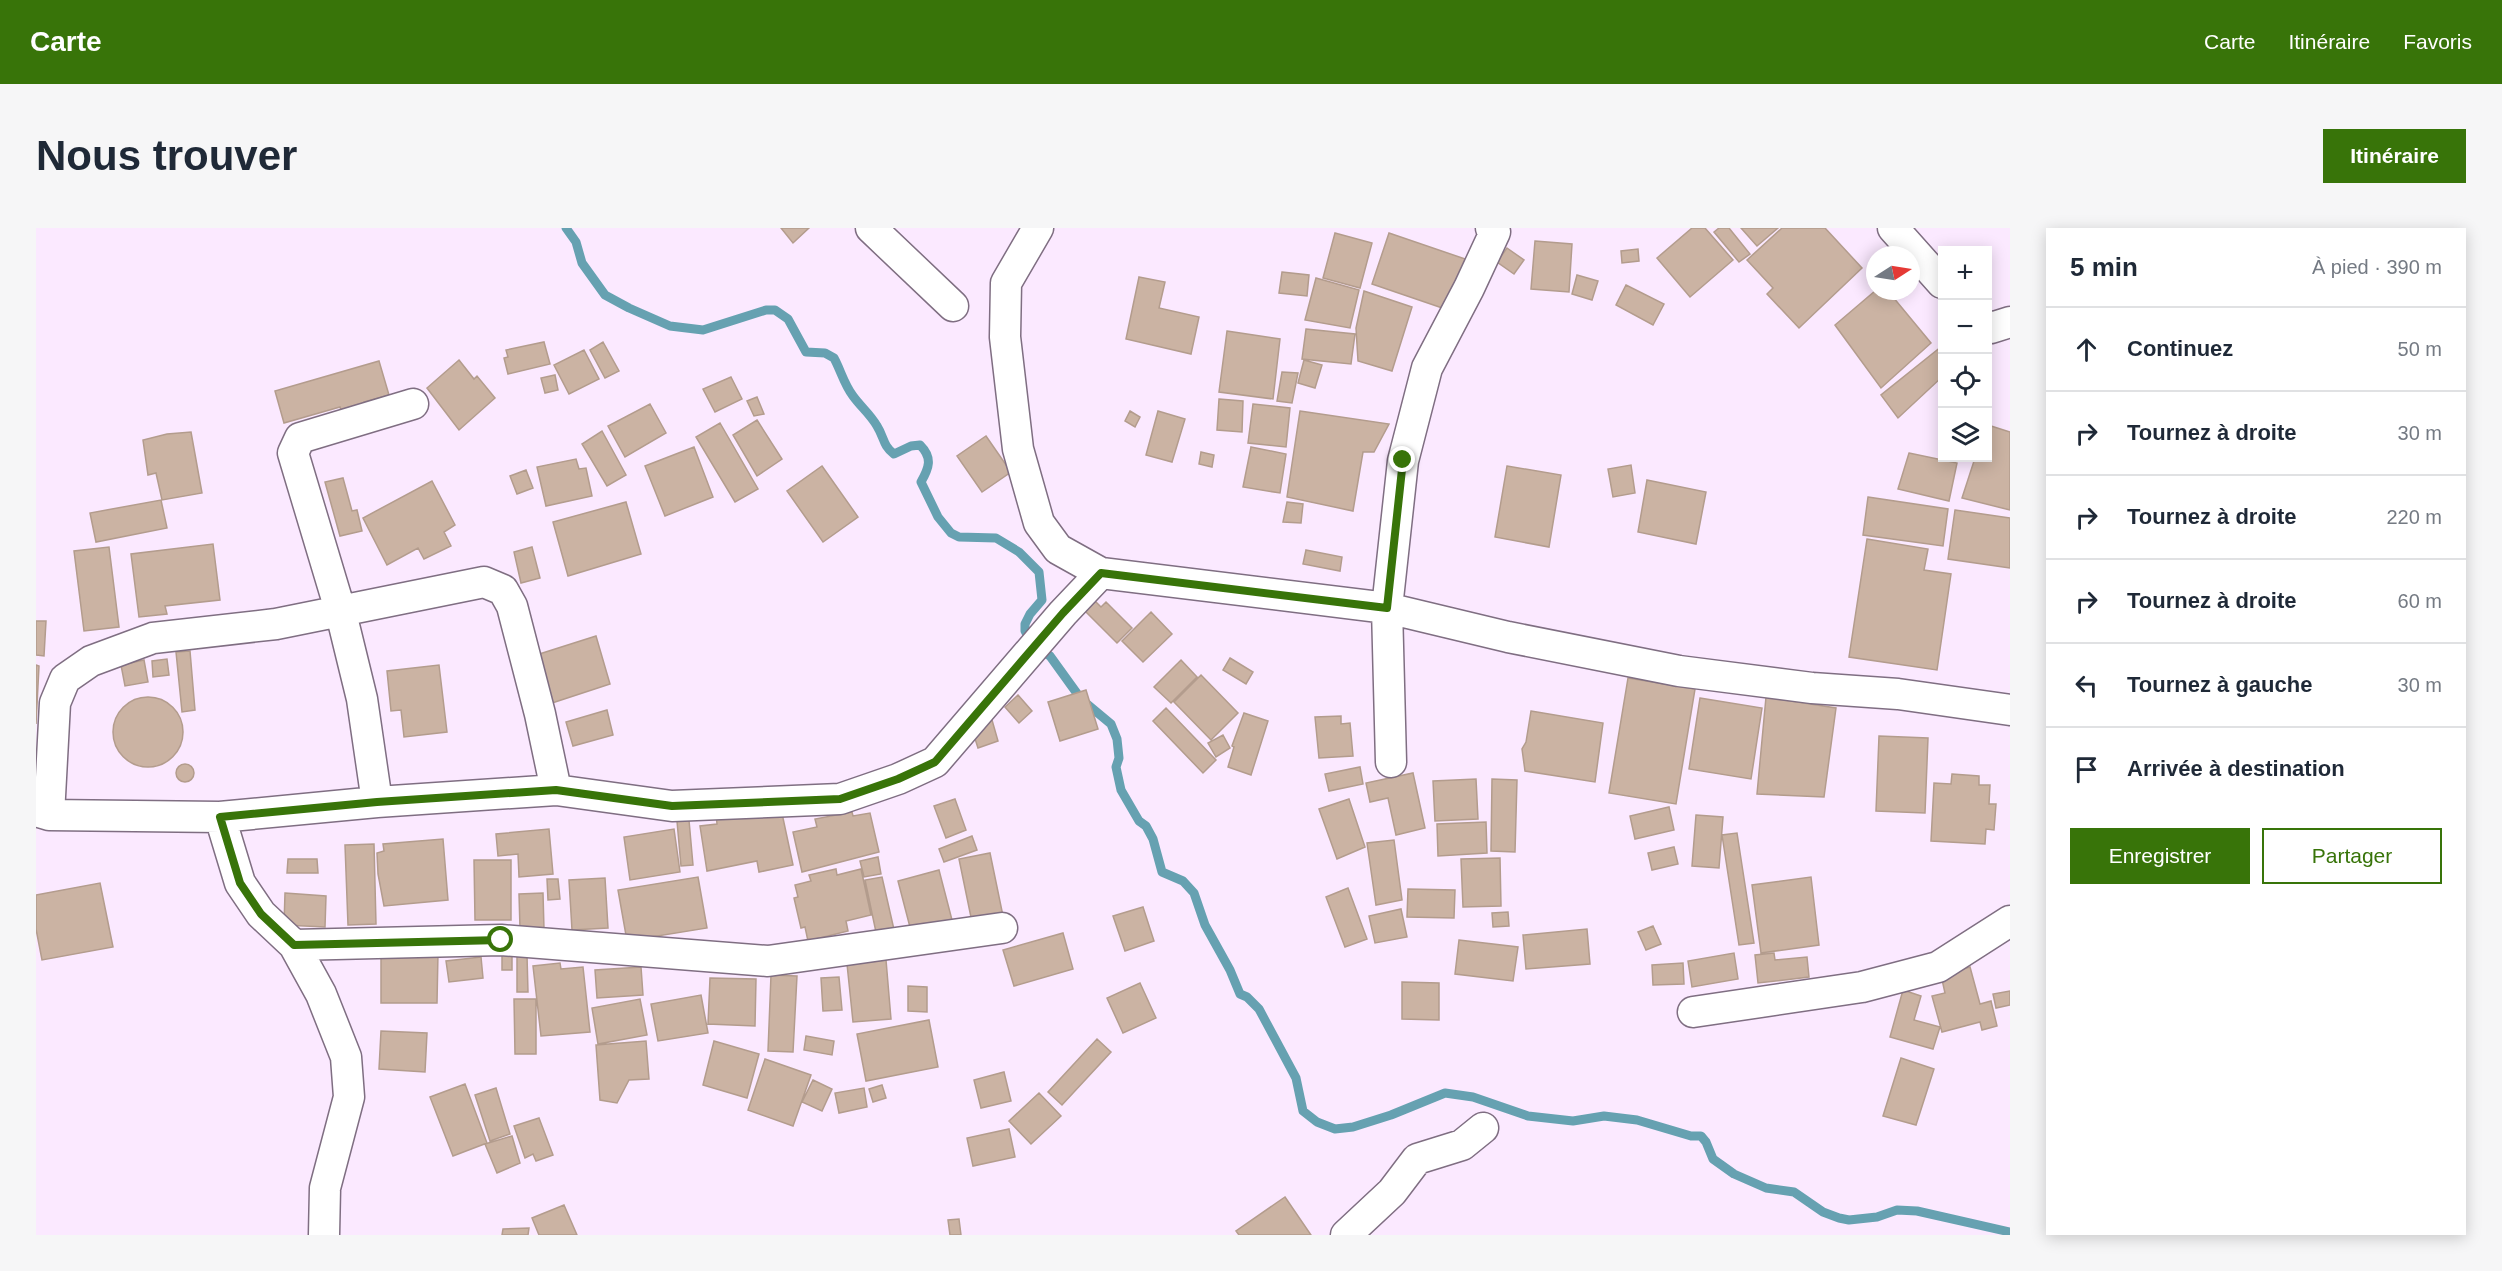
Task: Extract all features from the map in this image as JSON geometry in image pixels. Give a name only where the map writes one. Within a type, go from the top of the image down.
[{"type":"street","points":[[872,228],[953,306]]},
{"type":"street","points":[[1038,228],[1006,283],[1005,337],[1018,449],[1039,523],[1058,549],[1101,573],[1387,608],[1508,638],[1679,671],[1812,688],[1898,694],[2010,710]]},
{"type":"street","points":[[1893,228],[1938,279]]},
{"type":"street","points":[[1391,762],[1387,608],[1403,460],[1427,368],[1469,288],[1494,229]]},
{"type":"street","points":[[1992,328],[2010,322]]},
{"type":"street","points":[[377,802],[362,699],[341,613],[293,453],[300,438],[413,404]]},
{"type":"street","points":[[556,790],[512,606],[503,590],[484,582],[341,613],[276,624],[153,638],[91,661],[65,679],[55,703],[42,813],[220,817],[377,802],[556,790],[672,806],[840,799],[898,779],[935,762],[1063,613],[1101,573]]},
{"type":"street","points":[[220,817],[240,883],[261,914],[294,945],[321,994],[346,1057],[349,1097],[325,1188],[324,1235]]},
{"type":"street","points":[[1693,1012],[1862,987],[1938,967],[2010,921]]},
{"type":"street","points":[[294,945],[501,940],[768,961],[1002,928]]},
{"type":"street","points":[[1346,1235],[1392,1191],[1416,1159],[1462,1145],[1483,1128]]},
{"type":"building","points":[[781,228],[809,228],[793,243]]},
{"type":"building","points":[[1692,228],[1705,228],[1733,260],[1690,297],[1657,258]]},
{"type":"building","points":[[1719,228],[1729,228],[1750,254],[1739,262],[1714,232]]},
{"type":"building","points":[[1741,228],[1778,228],[1757,246]]},
{"type":"building","points":[[1782,228],[1825,228],[1862,268],[1799,328],[1767,294],[1773,288],[1747,260]]},
{"type":"building","points":[[1335,233],[1372,243],[1360,288],[1323,278]]},
{"type":"building","points":[[1389,233],[1471,261],[1454,312],[1372,284]]},
{"type":"building","points":[[1535,241],[1572,244],[1569,292],[1531,289]]},
{"type":"building","points":[[1507,248],[1524,260],[1514,274],[1497,262]]},
{"type":"building","points":[[1638,249],[1639,261],[1622,263],[1621,251]]},
{"type":"building","points":[[1282,272],[1309,275],[1307,296],[1279,293]]},
{"type":"building","points":[[1577,275],[1598,281],[1592,300],[1572,294]]},
{"type":"building","points":[[1139,277],[1165,282],[1159,308],[1199,317],[1191,354],[1126,339]]},
{"type":"building","points":[[1316,278],[1359,290],[1350,328],[1305,320]]},
{"type":"building","points":[[1626,285],[1664,304],[1653,325],[1616,305]]},
{"type":"building","points":[[1364,291],[1412,307],[1392,371],[1358,361],[1356,328]]},
{"type":"building","points":[[1866,299],[1895,300],[1931,343],[1881,388],[1835,325]]},
{"type":"building","points":[[1306,329],[1355,334],[1351,364],[1302,359]]},
{"type":"building","points":[[1227,331],[1280,339],[1273,399],[1219,392]]},
{"type":"building","points":[[544,342],[550,364],[508,374],[504,358],[508,357],[506,350]]},
{"type":"building","points":[[603,342],[619,371],[605,378],[590,350]]},
{"type":"building","points":[[1938,349],[1938,381],[1898,418],[1881,395]]},
{"type":"building","points":[[584,350],[599,379],[569,394],[554,365]]},
{"type":"building","points":[[459,360],[474,379],[477,376],[495,398],[459,430],[427,388]]},
{"type":"building","points":[[1304,360],[1322,365],[1315,388],[1298,383]]},
{"type":"building","points":[[379,361],[389,395],[364,402],[367,410],[343,417],[340,407],[284,423],[275,391]]},
{"type":"building","points":[[1282,372],[1298,373],[1292,403],[1277,401]]},
{"type":"building","points":[[555,375],[558,390],[545,393],[541,378]]},
{"type":"building","points":[[731,377],[742,399],[715,412],[703,389]]},
{"type":"building","points":[[757,397],[764,414],[754,416],[747,401]]},
{"type":"building","points":[[1219,399],[1243,401],[1242,432],[1217,430]]},
{"type":"building","points":[[650,404],[666,433],[625,457],[608,426]]},
{"type":"building","points":[[1253,404],[1290,408],[1286,447],[1248,443]]},
{"type":"building","points":[[1130,411],[1140,417],[1135,427],[1125,421]]},
{"type":"building","points":[[1158,411],[1185,419],[1172,462],[1146,455]]},
{"type":"building","points":[[1300,411],[1389,424],[1374,452],[1363,452],[1353,511],[1287,497]]},
{"type":"building","points":[[757,420],[782,459],[757,476],[733,435]]},
{"type":"building","points":[[720,423],[758,489],[735,502],[696,437]]},
{"type":"building","points":[[1992,426],[2010,432],[2010,510],[1962,498],[1974,462],[1992,462]]},
{"type":"building","points":[[602,431],[626,475],[607,486],[582,444]]},
{"type":"building","points":[[191,432],[202,493],[162,500],[156,473],[148,475],[143,440],[167,434]]},
{"type":"building","points":[[986,436],[1011,472],[982,492],[957,456]]},
{"type":"building","points":[[694,447],[713,497],[665,516],[645,466]]},
{"type":"building","points":[[1251,447],[1286,454],[1280,493],[1243,487]]},
{"type":"building","points":[[1201,452],[1214,455],[1212,467],[1199,464]]},
{"type":"building","points":[[1909,453],[1938,459],[1938,462],[1957,463],[1949,501],[1898,489]]},
{"type":"building","points":[[576,459],[579,469],[586,468],[592,496],[546,506],[537,467]]},
{"type":"building","points":[[1631,465],[1635,493],[1613,497],[1608,469]]},
{"type":"building","points":[[822,466],[858,517],[823,542],[787,491]]},
{"type":"building","points":[[1507,466],[1561,475],[1549,547],[1495,537]]},
{"type":"building","points":[[526,470],[533,488],[517,494],[510,476]]},
{"type":"building","points":[[343,478],[352,511],[357,510],[362,531],[340,536],[325,482]]},
{"type":"building","points":[[1647,480],[1706,492],[1696,544],[1638,532]]},
{"type":"building","points":[[432,481],[455,525],[444,532],[451,546],[424,559],[418,548],[387,565],[363,518]]},
{"type":"building","points":[[1868,497],[1948,509],[1943,546],[1863,535]]},
{"type":"building","points":[[161,500],[167,528],[96,542],[90,513]]},
{"type":"building","points":[[626,502],[641,554],[568,576],[553,522]]},
{"type":"building","points":[[1287,502],[1303,504],[1301,523],[1283,522]]},
{"type":"building","points":[[1955,510],[2010,518],[2010,568],[1948,559]]},
{"type":"building","points":[[1867,539],[1928,549],[1924,570],[1951,574],[1937,670],[1849,657]]},
{"type":"building","points":[[213,544],[220,600],[165,606],[167,614],[139,617],[131,554]]},
{"type":"building","points":[[109,547],[119,627],[84,631],[74,551]]},
{"type":"building","points":[[532,547],[540,578],[521,583],[514,552]]},
{"type":"building","points":[[1306,550],[1342,557],[1340,571],[1303,564]]},
{"type":"building","points":[[1093,599],[1101,607],[1106,602],[1132,628],[1117,643],[1083,609]]},
{"type":"building","points":[[1151,612],[1172,634],[1143,662],[1122,641]]},
{"type":"building","points":[[36,621],[46,621],[44,656],[36,655]]},
{"type":"building","points":[[596,636],[610,684],[549,704],[533,656]]},
{"type":"building","points":[[190,651],[195,710],[182,712],[176,652]]},
{"type":"building","points":[[1230,658],[1253,672],[1246,684],[1223,670]]},
{"type":"building","points":[[167,659],[169,675],[153,677],[152,661]]},
{"type":"building","points":[[144,660],[148,682],[125,686],[121,665]]},
{"type":"building","points":[[1181,660],[1197,677],[1171,703],[1154,687]]},
{"type":"building","points":[[36,665],[39,666],[36,724]]},
{"type":"building","points":[[439,665],[447,732],[404,737],[401,710],[391,711],[387,671]]},
{"type":"building","points":[[1201,675],[1238,713],[1211,740],[1174,702]]},
{"type":"building","points":[[1628,678],[1695,689],[1676,804],[1609,793]]},
{"type":"building","points":[[1086,690],[1098,729],[1060,741],[1048,702]]},
{"type":"building","points":[[1018,695],[1032,711],[1019,723],[1005,707]]},
{"type":"building","points":[[148,697],[161,700],[173,707],[180,719],[183,732],[180,745],[173,757],[161,764],[148,767],[135,764],[123,757],[116,745],[113,732],[116,719],[123,707],[135,700]]},
{"type":"building","points":[[1766,697],[1836,708],[1824,797],[1757,794]]},
{"type":"building","points":[[1700,698],[1762,708],[1751,779],[1689,769]]},
{"type":"building","points":[[1166,708],[1216,760],[1203,773],[1153,721]]},
{"type":"building","points":[[607,710],[613,735],[573,746],[566,722]]},
{"type":"building","points":[[1531,711],[1603,723],[1595,782],[1525,771],[1522,749],[1526,742]]},
{"type":"building","points":[[1244,713],[1268,721],[1251,775],[1228,767],[1234,747],[1232,746]]},
{"type":"building","points":[[1341,716],[1341,724],[1350,723],[1353,756],[1319,758],[1315,717]]},
{"type":"building","points":[[992,720],[998,741],[978,748],[971,726]]},
{"type":"building","points":[[1223,735],[1230,748],[1216,757],[1208,743]]},
{"type":"building","points":[[1879,736],[1928,738],[1925,813],[1876,811]]},
{"type":"building","points":[[185,764],[191,767],[194,773],[191,779],[185,782],[179,779],[176,773],[179,767]]},
{"type":"building","points":[[1360,767],[1363,784],[1329,791],[1325,774]]},
{"type":"building","points":[[1413,773],[1425,828],[1396,835],[1388,798],[1370,802],[1366,783]]},
{"type":"building","points":[[1952,774],[1979,776],[1979,785],[1990,785],[1989,804],[1996,804],[1994,830],[1986,829],[1985,844],[1931,841],[1934,783],[1951,784]]},
{"type":"building","points":[[1476,779],[1478,819],[1435,821],[1433,781]]},
{"type":"building","points":[[1492,779],[1517,780],[1515,852],[1491,851]]},
{"type":"building","points":[[955,799],[966,830],[946,838],[934,806]]},
{"type":"building","points":[[1349,799],[1365,847],[1337,859],[1319,809]]},
{"type":"building","points":[[780,804],[793,865],[759,872],[757,861],[707,871],[700,826],[717,824],[716,813]]},
{"type":"building","points":[[1669,807],[1674,830],[1635,839],[1630,816]]},
{"type":"building","points":[[688,809],[693,865],[681,866],[676,810]]},
{"type":"building","points":[[852,812],[853,816],[870,813],[879,852],[802,872],[793,832],[817,827],[815,819]]},
{"type":"building","points":[[1696,815],[1723,817],[1719,868],[1692,866]]},
{"type":"building","points":[[1486,822],[1487,853],[1438,856],[1437,824]]},
{"type":"building","points":[[549,829],[553,874],[519,877],[518,854],[498,856],[496,834]]},
{"type":"building","points":[[674,829],[680,872],[630,880],[624,837]]},
{"type":"building","points":[[1737,833],[1754,943],[1739,945],[1722,835]]},
{"type":"building","points":[[972,836],[977,850],[944,862],[939,849]]},
{"type":"building","points":[[443,839],[448,900],[384,906],[377,853],[384,851],[383,844]]},
{"type":"building","points":[[1394,840],[1402,900],[1376,905],[1367,843]]},
{"type":"building","points":[[374,844],[376,924],[348,925],[345,845]]},
{"type":"building","points":[[1674,847],[1678,864],[1652,870],[1648,853]]},
{"type":"building","points":[[990,853],[1003,916],[972,922],[959,859]]},
{"type":"building","points":[[878,857],[881,874],[864,877],[860,861]]},
{"type":"building","points":[[1500,858],[1501,906],[1463,907],[1461,859]]},
{"type":"building","points":[[288,859],[317,859],[318,873],[287,873]]},
{"type":"building","points":[[474,860],[511,860],[511,920],[475,920]]},
{"type":"building","points":[[836,869],[837,875],[861,869],[871,915],[846,921],[848,931],[808,941],[805,927],[801,928],[794,898],[798,897],[795,885],[811,881],[809,875]]},
{"type":"building","points":[[939,870],[952,920],[911,931],[898,881]]},
{"type":"building","points":[[698,877],[707,928],[627,941],[618,890]]},
{"type":"building","points":[[882,877],[895,934],[877,937],[865,880]]},
{"type":"building","points":[[1811,877],[1819,945],[1761,953],[1752,885]]},
{"type":"building","points":[[605,878],[608,928],[572,930],[569,880]]},
{"type":"building","points":[[547,879],[558,879],[560,899],[548,900]]},
{"type":"building","points":[[100,883],[113,947],[42,960],[36,929],[36,895]]},
{"type":"building","points":[[1348,888],[1367,939],[1345,947],[1326,897]]},
{"type":"building","points":[[1408,889],[1455,890],[1454,918],[1407,917]]},
{"type":"building","points":[[285,893],[326,896],[325,927],[284,925]]},
{"type":"building","points":[[543,893],[544,929],[520,928],[519,894]]},
{"type":"building","points":[[1143,907],[1154,941],[1125,951],[1113,916]]},
{"type":"building","points":[[1401,909],[1407,937],[1375,943],[1369,916]]},
{"type":"building","points":[[1508,912],[1509,926],[1493,927],[1492,913]]},
{"type":"building","points":[[1653,926],[1661,944],[1646,950],[1638,932]]},
{"type":"building","points":[[1587,929],[1590,964],[1526,969],[1523,935]]},
{"type":"building","points":[[1063,933],[1073,969],[1014,986],[1003,950]]},
{"type":"building","points":[[1459,940],[1518,947],[1513,981],[1455,974]]},
{"type":"building","points":[[502,952],[512,953],[512,970],[502,970]]},
{"type":"building","points":[[381,953],[438,953],[437,1003],[381,1003]]},
{"type":"building","points":[[1734,953],[1738,979],[1692,987],[1688,961]]},
{"type":"building","points":[[1774,953],[1775,960],[1807,957],[1809,977],[1758,983],[1755,955]]},
{"type":"building","points":[[517,955],[527,955],[528,992],[517,992]]},
{"type":"building","points":[[481,957],[483,978],[449,982],[446,961]]},
{"type":"building","points":[[886,960],[891,1019],[853,1022],[847,964]]},
{"type":"building","points":[[560,963],[561,969],[583,967],[590,1032],[541,1036],[533,966]]},
{"type":"building","points":[[1683,963],[1684,984],[1653,985],[1652,965]]},
{"type":"building","points":[[641,967],[643,995],[597,998],[595,970]]},
{"type":"building","points":[[1970,967],[1980,1004],[1991,1001],[1997,1026],[1982,1030],[1980,1022],[1942,1032],[1932,996],[1945,993],[1941,975]]},
{"type":"building","points":[[771,975],[797,976],[793,1052],[768,1051]]},
{"type":"building","points":[[839,977],[842,1010],[823,1011],[821,978]]},
{"type":"building","points":[[710,978],[756,979],[755,1026],[708,1024]]},
{"type":"building","points":[[1402,982],[1439,983],[1439,1020],[1402,1019]]},
{"type":"building","points":[[1140,983],[1156,1018],[1123,1033],[1107,998]]},
{"type":"building","points":[[908,986],[927,987],[927,1012],[908,1011]]},
{"type":"building","points":[[1903,990],[1921,996],[1914,1020],[1940,1027],[1933,1049],[1890,1037]]},
{"type":"building","points":[[2010,991],[2010,1005],[1996,1008],[1993,994]]},
{"type":"building","points":[[701,995],[708,1033],[658,1041],[651,1004]]},
{"type":"building","points":[[514,999],[536,999],[536,1054],[515,1054]]},
{"type":"building","points":[[640,999],[647,1035],[598,1044],[592,1008]]},
{"type":"building","points":[[929,1020],[938,1067],[866,1081],[857,1034]]},
{"type":"building","points":[[381,1031],[427,1033],[425,1072],[379,1069]]},
{"type":"building","points":[[806,1036],[834,1041],[832,1055],[804,1050]]},
{"type":"building","points":[[1097,1039],[1111,1052],[1062,1105],[1048,1092]]},
{"type":"building","points":[[646,1041],[649,1079],[629,1080],[617,1103],[600,1100],[596,1045]]},
{"type":"building","points":[[714,1041],[759,1054],[747,1098],[703,1085]]},
{"type":"building","points":[[1901,1058],[1934,1069],[1916,1125],[1883,1116]]},
{"type":"building","points":[[765,1059],[811,1075],[793,1126],[748,1110]]},
{"type":"building","points":[[1004,1072],[1011,1101],[981,1108],[974,1080]]},
{"type":"building","points":[[813,1080],[832,1089],[822,1111],[802,1102]]},
{"type":"building","points":[[465,1084],[487,1143],[453,1156],[430,1097]]},
{"type":"building","points":[[882,1085],[886,1098],[873,1102],[869,1089]]},
{"type":"building","points":[[496,1088],[510,1134],[490,1141],[475,1095]]},
{"type":"building","points":[[864,1088],[867,1107],[839,1113],[835,1093]]},
{"type":"building","points":[[1039,1093],[1061,1116],[1031,1144],[1009,1121]]},
{"type":"building","points":[[539,1118],[553,1155],[536,1161],[533,1154],[525,1158],[514,1126]]},
{"type":"building","points":[[1009,1129],[1015,1157],[973,1166],[967,1138]]},
{"type":"building","points":[[512,1136],[520,1163],[497,1173],[485,1144]]},
{"type":"building","points":[[1285,1197],[1311,1235],[1239,1235],[1236,1231]]},
{"type":"building","points":[[564,1205],[577,1235],[539,1235],[532,1218]]},
{"type":"building","points":[[959,1219],[961,1235],[950,1235],[948,1220]]},
{"type":"building","points":[[529,1228],[528,1235],[502,1235],[503,1229]]},
{"type":"waterway","points":[[566,228],[576,242],[582,263],[605,295],[670,326],[703,330],[766,310],[775,310],[788,319],[806,352],[825,353],[834,358],[850,391],[874,422],[890,451],[894,454],[911,446],[920,445],[924,450],[928,463],[921,482],[938,517],[951,533],[959,537],[996,538],[1019,552],[1039,572],[1042,600],[1030,614],[1025,624],[1025,631],[1033,646],[1050,656],[1081,699],[1111,724],[1117,739],[1119,758],[1116,767],[1121,790],[1139,821],[1146,826],[1153,839],[1162,872],[1183,881],[1194,893],[1205,925],[1230,970],[1240,994],[1247,997],[1259,1009],[1296,1078],[1303,1111],[1317,1122],[1335,1129],[1353,1127],[1391,1115],[1445,1093],[1473,1097],[1528,1116],[1573,1121],[1604,1116],[1637,1120],[1691,1136],[1701,1136],[1713,1159],[1734,1174],[1766,1188],[1794,1192],[1823,1212],[1839,1218],[1849,1220],[1877,1217],[1897,1210],[1917,1211],[2010,1232]]},
{"type":"route","points":[[501,940],[294,945],[261,914],[240,883],[220,817],[377,802],[556,790],[672,806],[840,799],[898,779],[935,762],[1063,613],[1101,573],[1387,608],[1403,460]]}]
